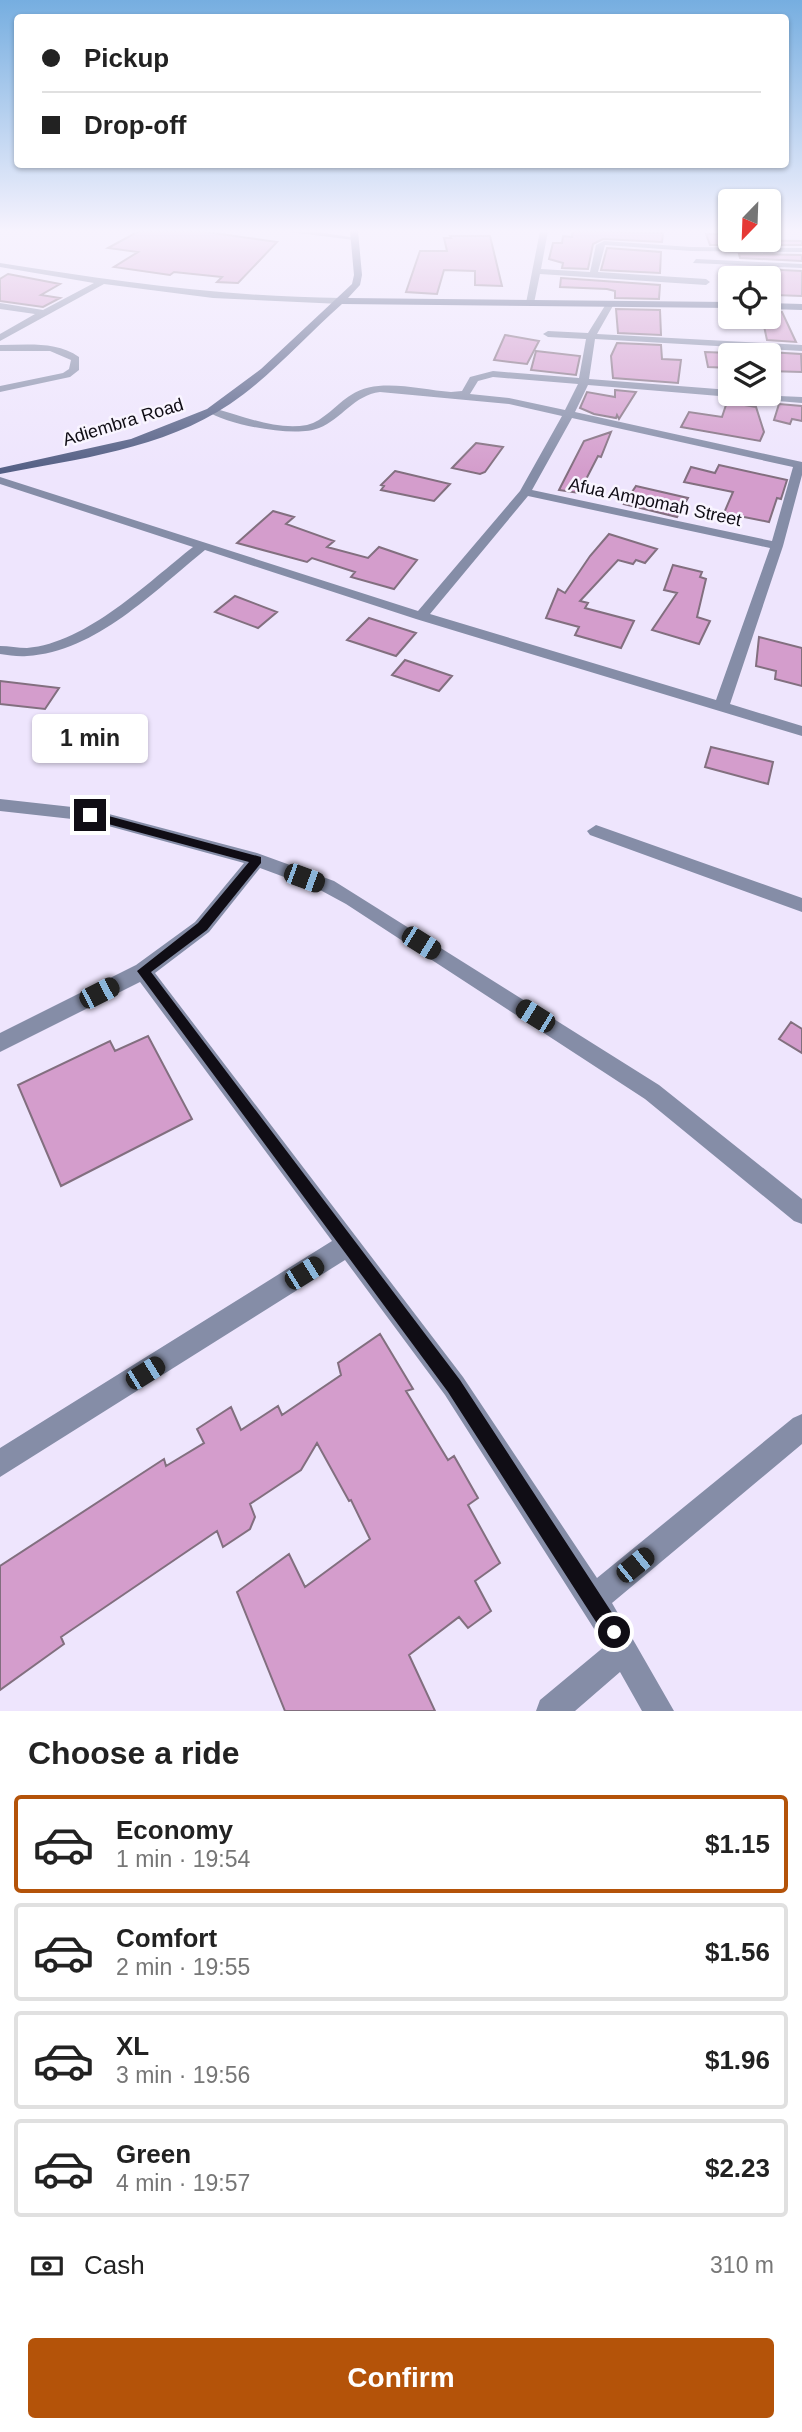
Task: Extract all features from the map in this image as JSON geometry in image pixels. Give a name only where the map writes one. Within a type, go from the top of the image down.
[{"type":"street","points":[[33,311],[47,311]]},
{"type":"street","name":"Adiembra Road","points":[[0,471],[141,439],[212,411],[272,366],[331,311]]},
{"type":"street","points":[[421,616],[525,492],[583,382],[591,337],[606,311]]},
{"type":"street","points":[[0,338],[41,312]]},
{"type":"street","points":[[548,334],[802,348]]},
{"type":"street","points":[[0,348],[55,351],[76,359],[74,370],[66,375],[0,389]]},
{"type":"street","points":[[452,394],[465,394],[474,379],[486,374],[718,392]]},
{"type":"street","points":[[212,411],[291,430],[317,425],[365,390],[380,388],[452,394],[494,398],[569,413],[801,465],[777,546],[722,705]]},
{"type":"street","points":[[781,398],[802,400]]},
{"type":"street","points":[[0,480],[421,616],[802,731]]},
{"type":"street","name":"Afua Ampomah Street","points":[[525,492],[777,546]]},
{"type":"street","points":[[0,650],[29,653],[85,635],[202,547]]},
{"type":"street","points":[[0,805],[90,815],[257,860],[328,886],[652,1093],[802,1213]]},
{"type":"street","points":[[596,831],[802,905]]},
{"type":"street","points":[[0,1044],[143,971],[202,926],[257,860]]},
{"type":"street","points":[[143,971],[454,1386],[594,1599],[659,1711]]},
{"type":"street","points":[[0,1464],[349,1244]]},
{"type":"street","points":[[594,1599],[802,1427]]},
{"type":"street","points":[[551,1711],[624,1649]]},
{"type":"building","points":[[616,311],[660,311],[661,335],[618,333]]},
{"type":"building","points":[[782,312],[796,342],[767,340],[765,329],[781,329]]},
{"type":"building","points":[[505,335],[539,341],[527,364],[494,360]]},
{"type":"building","points":[[617,343],[661,345],[662,359],[681,360],[678,383],[613,378],[611,356]]},
{"type":"building","points":[[536,351],[580,356],[576,375],[531,370]]},
{"type":"building","points":[[705,352],[718,353],[718,367],[708,367]]},
{"type":"building","points":[[781,353],[801,354],[802,372],[781,371]]},
{"type":"building","points":[[615,390],[636,392],[619,419],[617,415],[616,418],[594,414],[580,408],[587,392],[615,397]]},
{"type":"building","points":[[781,404],[802,406],[802,421],[792,419],[790,424],[774,420]]},
{"type":"building","points":[[726,406],[756,407],[764,432],[760,441],[681,427],[689,412],[722,417]]},
{"type":"building","points":[[611,432],[601,457],[598,456],[579,493],[559,490],[584,441]]},
{"type":"building","points":[[476,443],[503,447],[485,472],[480,474],[452,468]]},
{"type":"building","points":[[719,465],[787,480],[781,499],[777,498],[769,522],[724,513],[733,492],[684,482],[691,467],[715,473]]},
{"type":"building","points":[[395,471],[450,484],[434,501],[381,490],[384,486],[381,485]]},
{"type":"building","points":[[636,486],[688,498],[677,517],[624,504]]},
{"type":"building","points":[[273,511],[294,517],[286,524],[334,541],[327,547],[368,558],[379,547],[417,560],[394,589],[351,577],[355,572],[312,558],[307,562],[237,543]]},
{"type":"building","points":[[609,534],[657,549],[645,563],[636,560],[633,564],[618,560],[580,601],[588,603],[585,608],[634,621],[621,648],[575,635],[579,627],[546,618],[558,589],[565,593]]},
{"type":"building","points":[[673,565],[702,572],[700,577],[706,579],[697,617],[710,621],[699,644],[652,630],[677,593],[664,590]]},
{"type":"building","points":[[235,596],[277,612],[258,628],[215,612]]},
{"type":"building","points":[[369,618],[416,633],[396,656],[347,640]]},
{"type":"building","points":[[759,637],[802,648],[802,686],[775,679],[776,671],[756,666]]},
{"type":"building","points":[[405,660],[452,676],[439,691],[392,675]]},
{"type":"building","points":[[0,681],[59,688],[45,709],[0,704]]},
{"type":"building","points":[[711,747],[773,762],[768,784],[705,767]]},
{"type":"building","points":[[791,1022],[802,1029],[802,1053],[779,1039]]},
{"type":"building","points":[[148,1036],[192,1119],[61,1186],[18,1085],[110,1041],[115,1051]]},
{"type":"building","points":[[380,1334],[413,1389],[406,1391],[448,1460],[454,1456],[478,1498],[468,1505],[500,1563],[475,1581],[491,1611],[468,1628],[459,1617],[409,1655],[435,1711],[285,1711],[237,1592],[289,1554],[305,1587],[370,1539],[351,1500],[349,1501],[317,1443],[301,1470],[250,1504],[255,1517],[250,1529],[223,1547],[217,1531],[61,1637],[64,1644],[0,1690],[0,1566],[164,1459],[166,1466],[204,1443],[197,1429],[231,1407],[241,1430],[278,1406],[282,1415],[341,1375],[338,1363]]},
{"type":"route","points":[[90,815],[257,860],[202,926],[143,971],[454,1386],[614,1632]]}]
